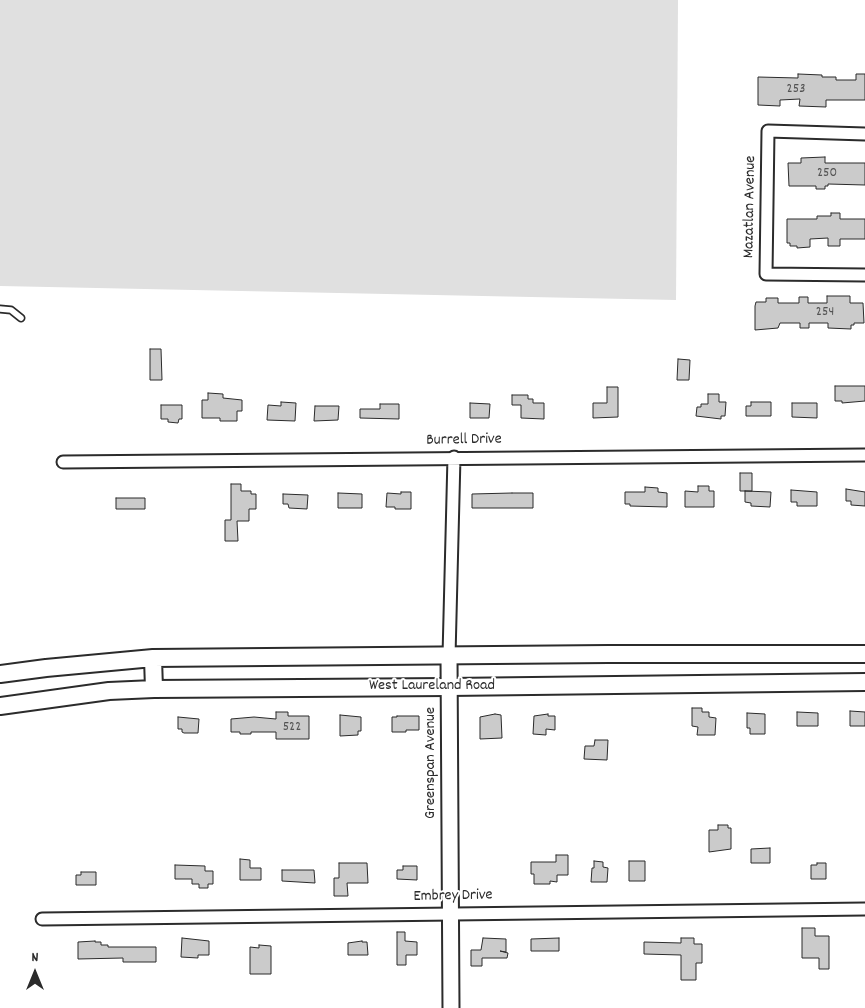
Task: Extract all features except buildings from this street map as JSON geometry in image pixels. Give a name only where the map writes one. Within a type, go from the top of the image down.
[{"type":"main road","name":"West Laureland Road","points":[[0,674],[153,658],[865,654]]},
{"type":"main road","points":[[153,658],[154,689]]},
{"type":"main road","name":"West Laureland Road","points":[[0,706],[110,691],[154,689],[865,682]]},
{"type":"street","name":"Mazatlan Avenue","points":[[865,134],[768,131],[766,274],[865,275]]},
{"type":"street","name":"Burrell Drive","points":[[63,462],[865,454]]},
{"type":"street","name":"Greenspan Avenue","points":[[451,1008],[449,656],[454,457]]},
{"type":"street","name":"Embrey Drive","points":[[42,919],[865,909]]},
{"type":"lane","points":[[0,309],[11,310],[22,318]]},
{"type":"shaded area","points":[[0,0],[678,0],[676,300],[0,286]]}]
